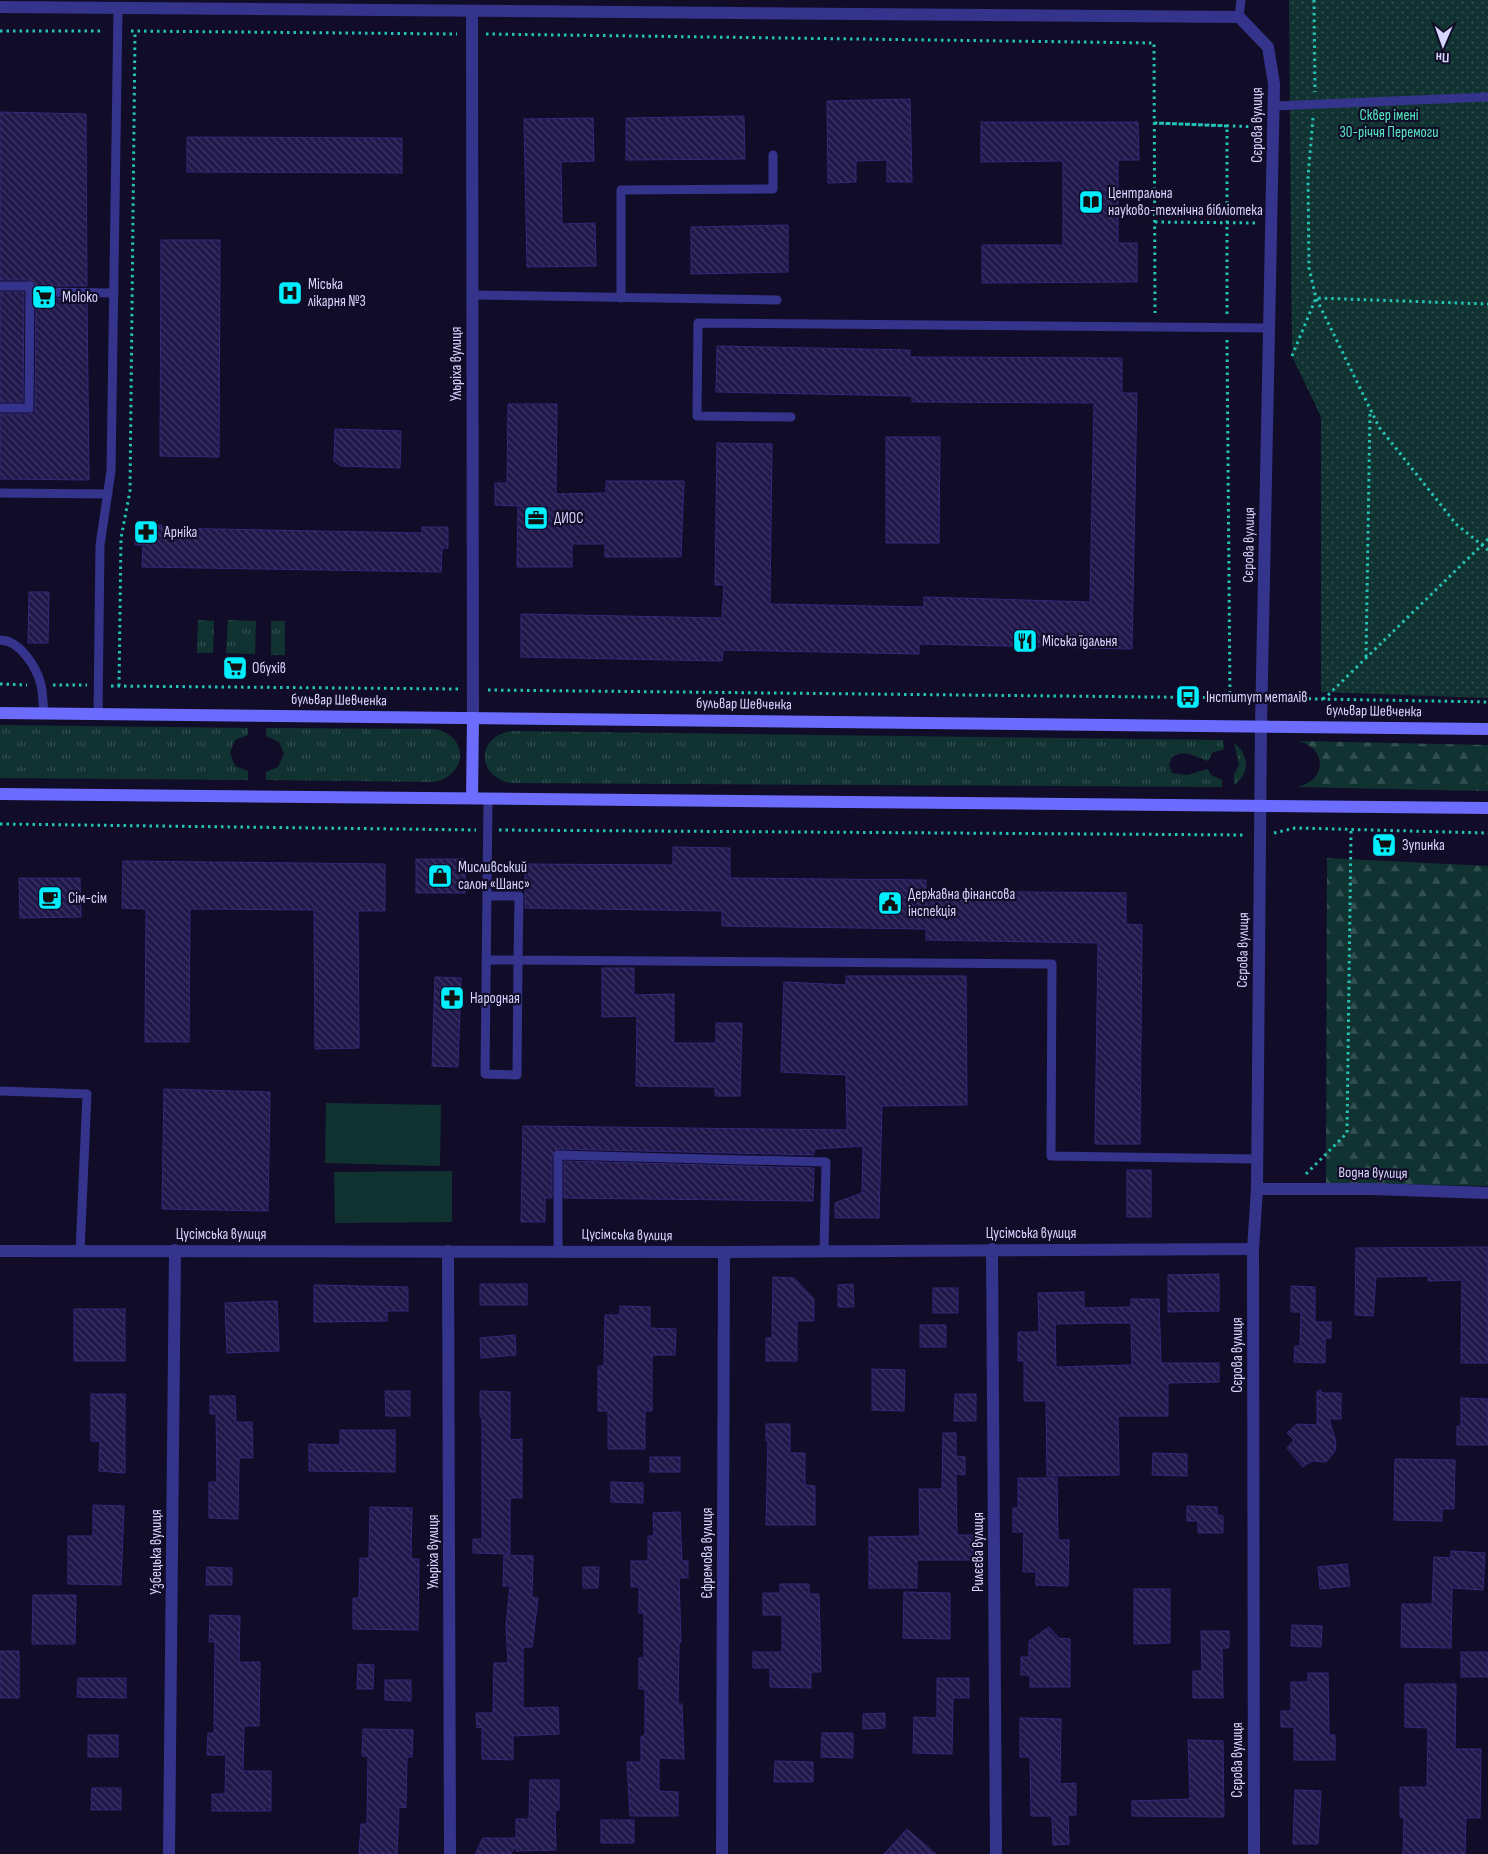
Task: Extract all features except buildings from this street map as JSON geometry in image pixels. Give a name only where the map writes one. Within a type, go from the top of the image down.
[{"type":"main road","name":"бульвар Шевченка","points":[[0,713],[1261,725],[1488,729]]},
{"type":"main road","points":[[472,798],[474,718]]},
{"type":"main road","points":[[0,794],[1488,808]]},
{"type":"street","points":[[0,8],[471,6],[1239,17]]},
{"type":"street","name":"Ульріха вулиця","points":[[471,6],[474,718]]},
{"type":"street","name":"Сєрова вулиця","points":[[1239,17],[1268,47],[1274,84],[1261,725],[1257,1189],[1253,1249],[1254,1854]]},
{"type":"street","name":"Водна вулиця","points":[[1257,1189],[1488,1193]]},
{"type":"street","name":"Рилєєва вулиця","points":[[992,1249],[996,1854]]},
{"type":"street","name":"Цусімська вулиця","points":[[0,1251],[558,1250],[724,1252],[1253,1249]]},
{"type":"street","name":"Узбецька вулиця","points":[[169,1854],[175,1250]]},
{"type":"street","name":"Ульріха вулиця","points":[[448,1250],[450,1854]]},
{"type":"street","name":"Єфремова вулиця","points":[[722,1854],[724,1252]]},
{"type":"lane","points":[[1239,17],[1241,0]]},
{"type":"lane","points":[[98,714],[100,545],[108,494],[114,293],[118,8]]},
{"type":"lane","points":[[1274,106],[1488,97]]},
{"type":"lane","points":[[622,298],[620,190],[773,189],[773,155]]},
{"type":"lane","points":[[0,286],[30,286],[28,408],[0,408]]},
{"type":"lane","points":[[30,292],[114,293]]},
{"type":"lane","points":[[472,295],[777,300]]},
{"type":"lane","points":[[791,417],[697,416],[698,323],[1270,328]]},
{"type":"lane","points":[[0,493],[108,494]]},
{"type":"lane","points":[[0,640],[6,640],[28,656],[41,685],[44,714]]},
{"type":"lane","points":[[488,799],[485,1074],[517,1075],[519,896],[488,896]]},
{"type":"lane","points":[[486,960],[1052,964],[1051,1156],[1257,1159]]},
{"type":"lane","points":[[0,1091],[87,1094],[80,1251]]},
{"type":"lane","points":[[558,1250],[558,1154],[826,1162],[824,1250]]},
{"type":"path","points":[[1314,0],[1315,103],[1308,177],[1309,268],[1316,298],[1379,427],[1456,524],[1488,550]]},
{"type":"path","points":[[0,31],[472,34],[1154,43],[1155,327]]},
{"type":"path","points":[[119,686],[120,538],[130,491],[135,32]]},
{"type":"path","points":[[1154,124],[1273,127]]},
{"type":"path","points":[[1154,124],[1227,126],[1230,698]]},
{"type":"path","points":[[1155,222],[1272,224]]},
{"type":"path","points":[[1316,298],[1488,304]]},
{"type":"path","points":[[1292,356],[1316,298]]},
{"type":"path","points":[[1366,658],[1370,410]]},
{"type":"path","points":[[1320,699],[1325,698],[1488,540]]},
{"type":"path","points":[[0,684],[1488,702]]},
{"type":"path","points":[[0,824],[1260,836],[1295,828],[1488,833]]},
{"type":"path","points":[[1291,1189],[1348,1133],[1351,830]]},
{"type":"green space","name":"Сквер імені 30-річчя Перемоги","points":[[1289,0],[1488,0],[1488,698],[1321,692],[1321,417],[1292,356]]},
{"type":"green space","points":[[198,620],[214,621],[213,653],[197,653]]},
{"type":"green space","points":[[228,620],[256,621],[255,654],[226,653]]},
{"type":"green space","points":[[271,621],[285,621],[285,655],[271,655]]},
{"type":"green space","points":[[0,725],[248,728],[248,735],[235,740],[230,753],[235,766],[248,771],[248,780],[0,778]]},
{"type":"green space","points":[[266,728],[436,729],[447,733],[454,740],[459,747],[460,756],[453,772],[445,778],[434,782],[266,780],[266,772],[278,767],[284,754],[279,742],[266,736]]},
{"type":"green space","points":[[512,731],[1223,740],[1224,749],[1212,753],[1208,761],[1190,754],[1176,754],[1172,757],[1169,765],[1172,773],[1187,775],[1208,769],[1211,775],[1222,780],[1222,787],[510,783],[499,779],[491,772],[486,764],[485,756],[492,740],[500,734]]},
{"type":"green space","points":[[1298,741],[1488,745],[1488,791],[1296,787],[1314,779],[1320,765],[1319,757],[1315,750]]},
{"type":"green space","points":[[1234,743],[1243,753],[1246,764],[1243,775],[1234,785],[1234,775],[1239,765]]},
{"type":"green space","points":[[1327,858],[1488,866],[1488,1186],[1326,1183]]},
{"type":"green space","points":[[326,1103],[441,1105],[440,1166],[325,1163]]},
{"type":"green space","points":[[452,1171],[452,1222],[335,1223],[334,1172]]},
{"type":"place","name":"Центральна науково-технічна бібліотека","points":[[1091,202]]},
{"type":"place","name":"Міська лікарня №3","points":[[290,293]]},
{"type":"place","name":"Moloko","points":[[44,297]]},
{"type":"place","name":"ДИОС","points":[[536,518]]},
{"type":"place","name":"Арніка","points":[[146,532]]},
{"type":"place","name":"Міська їдальня","points":[[1025,641]]},
{"type":"place","name":"Обухів","points":[[235,668]]},
{"type":"place","name":"Інститут металів","points":[[1188,697]]},
{"type":"place","name":"Зупинка","points":[[1384,845]]},
{"type":"place","name":"Мисливський салон «Шанс»","points":[[440,876]]},
{"type":"place","name":"Сім-сім","points":[[50,898]]},
{"type":"place","name":"Державна фінансова інспекція","points":[[890,903]]},
{"type":"place","name":"Народная","points":[[452,998]]}]
